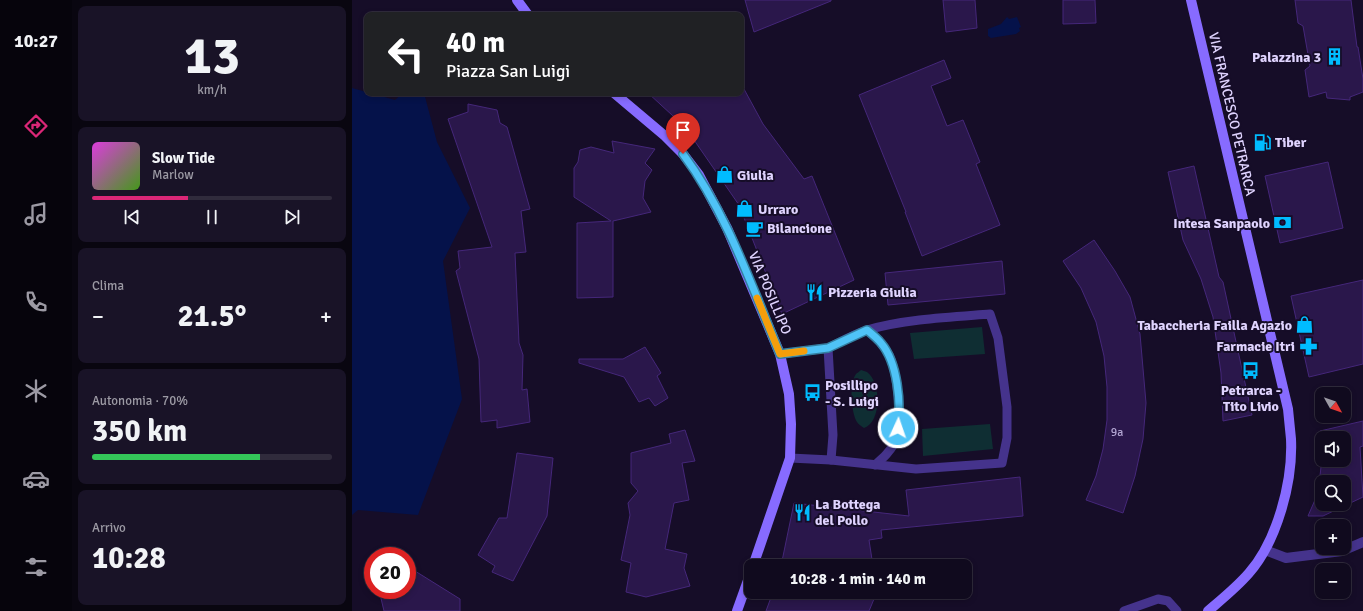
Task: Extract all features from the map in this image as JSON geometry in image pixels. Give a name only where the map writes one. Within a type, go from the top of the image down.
[{"type":"street","points":[[516,0],[526,12]]},
{"type":"street","name":"VIA FRANCESCO PETRARCA","points":[[1191,0],[1288,408],[1291,440],[1289,476],[1284,500],[1265,550],[1249,573],[1208,611]]},
{"type":"street","name":"VIA POSILLIPO","points":[[618,96],[665,136],[683,154],[699,175],[727,228],[780,354],[789,394],[791,424],[790,458],[755,559]]},
{"type":"street","points":[[1265,550],[1286,558],[1342,551],[1363,542]]},
{"type":"street","points":[[737,611],[744,592]]},
{"type":"lane","points":[[780,354],[828,348],[867,330],[913,321],[990,314],[998,338],[1007,407],[1007,438],[1002,463],[916,468],[831,460],[790,458]]},
{"type":"lane","points":[[867,330],[881,342],[889,356],[896,379],[899,416],[896,441],[888,454],[875,465]]},
{"type":"lane","points":[[828,348],[833,435],[831,460]]},
{"type":"lane","points":[[1124,611],[1158,599],[1168,601],[1177,611]]},
{"type":"green space","points":[[982,327],[985,354],[914,359],[910,333]]},
{"type":"green space","points":[[861,370],[867,372],[872,377],[875,384],[878,402],[874,418],[870,424],[864,428],[858,424],[853,412],[852,398],[852,384],[856,374]]},
{"type":"green space","points":[[990,424],[993,449],[923,456],[922,429]]},
{"type":"shaded area","points":[[1007,17],[1009,19],[1017,17],[1021,27],[1019,28],[1020,31],[1016,34],[991,38],[988,36],[988,29],[1001,24]]},
{"type":"shaded area","points":[[352,88],[364,91],[364,96],[381,96],[395,100],[400,96],[425,96],[437,142],[470,208],[443,261],[462,399],[418,515],[358,510],[352,515]]},
{"type":"building","points":[[745,0],[831,0],[831,1],[754,32]]},
{"type":"building","points":[[943,0],[975,0],[977,28],[946,32]]},
{"type":"building","points":[[1063,0],[1095,0],[1096,23],[1063,24]]},
{"type":"building","name":"Palazzina 3","points":[[1295,0],[1351,0],[1363,79],[1363,92],[1350,97],[1350,100],[1327,98],[1326,92],[1309,97],[1305,70],[1310,66],[1303,26],[1298,23]]},
{"type":"building","points":[[944,60],[951,78],[931,86],[947,126],[963,120],[980,162],[976,164],[1000,225],[922,256],[859,95]]},
{"type":"building","points":[[744,89],[763,124],[804,179],[812,176],[854,280],[782,314],[739,205],[685,127],[651,96],[744,96]]},
{"type":"building","points":[[468,104],[497,110],[500,123],[507,127],[530,209],[521,211],[526,252],[515,253],[519,343],[523,355],[522,390],[527,389],[530,422],[497,428],[497,420],[481,422],[479,359],[456,271],[460,268],[458,251],[492,247],[448,119],[468,112]]},
{"type":"building","points":[[612,141],[655,149],[645,163],[652,170],[645,181],[643,198],[651,212],[613,221],[613,297],[577,298],[577,223],[611,221],[574,197],[574,168],[578,162],[580,150],[591,147],[614,153]]},
{"type":"building","points":[[1328,162],[1343,228],[1280,243],[1265,176]]},
{"type":"building","points":[[1194,166],[1219,277],[1223,282],[1252,415],[1223,421],[1221,373],[1213,317],[1201,279],[1183,240],[1168,172]]},
{"type":"building","points":[[1094,240],[1115,271],[1130,297],[1140,334],[1146,403],[1143,439],[1135,476],[1123,513],[1086,500],[1096,476],[1103,449],[1107,420],[1107,387],[1104,356],[1096,322],[1081,288],[1063,261]]},
{"type":"building","points":[[1002,261],[1005,294],[888,305],[885,273]]},
{"type":"building","points":[[1363,280],[1363,364],[1309,377],[1291,296]]},
{"type":"building","points":[[645,347],[661,373],[657,376],[668,398],[655,406],[649,398],[639,402],[624,377],[579,363],[579,359],[623,359]]},
{"type":"building","points":[[1363,421],[1363,446],[1360,447],[1363,497],[1351,503],[1351,475],[1320,475],[1321,467],[1351,467],[1351,431],[1320,431]]},
{"type":"building","points":[[685,430],[695,461],[682,463],[689,500],[674,503],[665,549],[687,554],[684,568],[690,586],[646,597],[626,592],[631,563],[621,560],[630,515],[628,503],[638,491],[631,483],[631,453],[671,443],[669,434]]},
{"type":"building","points":[[517,453],[553,458],[547,516],[513,581],[492,572],[495,566],[478,555],[499,518],[507,518]]},
{"type":"building","points":[[1020,477],[1023,516],[881,530],[882,538],[869,540],[872,559],[782,559],[794,503],[909,516],[906,490]]},
{"type":"building","points":[[1315,500],[1315,511],[1334,511],[1323,516],[1308,516]]},
{"type":"building","points":[[416,572],[460,599],[460,611],[384,611],[381,599],[416,599]]},
{"type":"building","points":[[770,599],[874,599],[869,611],[766,611]]},
{"type":"slow traffic","points":[[757,298],[780,354],[804,351]]},
{"type":"place","name":"Palazzina 3","points":[[1334,57]]},
{"type":"place","name":"Tiber","points":[[1262,142]]},
{"type":"place","name":"Giulia","points":[[724,175]]},
{"type":"place","name":"Urraro","points":[[745,209]]},
{"type":"place","name":"Intesa Sanpaolo","points":[[1283,223]]},
{"type":"place","name":"Bilancione","points":[[754,228]]},
{"type":"place","name":"Pizzeria Giulia","points":[[815,292]]},
{"type":"place","name":"Tabaccheria Failla Agazio","points":[[1305,325]]},
{"type":"place","name":"Farmacie Itri","points":[[1308,346]]},
{"type":"place","name":"Petrarca - Tito Livio","points":[[1251,370]]},
{"type":"place","name":"Posillipo - S. Luigi","points":[[812,393]]},
{"type":"place","name":"La Bottega del Pollo","points":[[802,512]]},
{"type":"route","points":[[683,154],[699,175],[727,228],[780,354],[828,348],[867,330],[881,342],[889,356],[896,379],[899,416],[898,428]]}]
